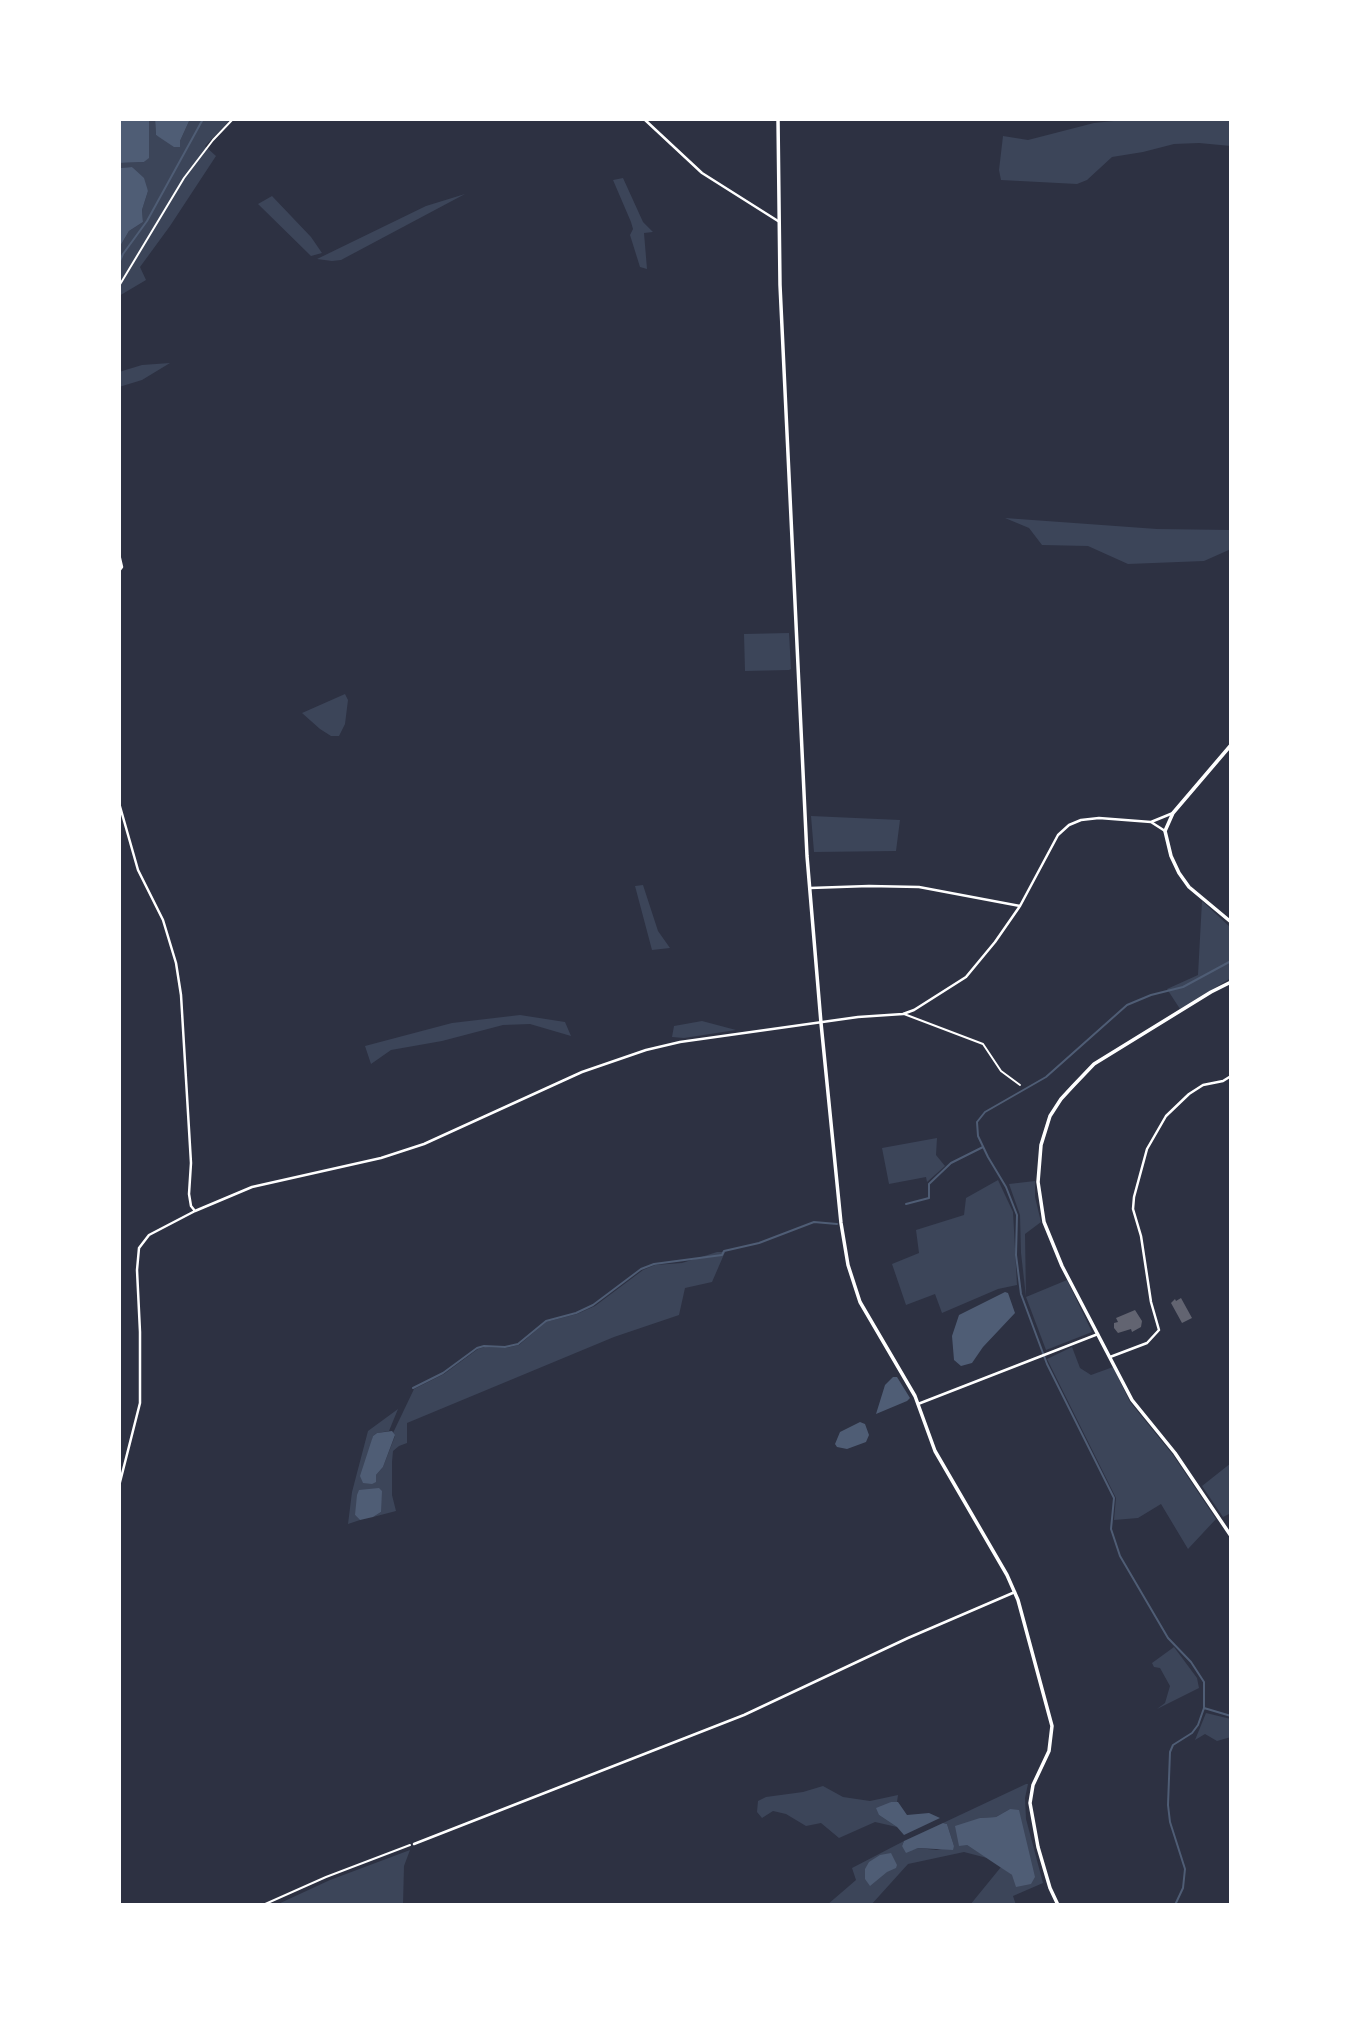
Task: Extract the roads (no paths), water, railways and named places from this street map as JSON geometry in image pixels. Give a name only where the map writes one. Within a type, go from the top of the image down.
[{"type":"street","points":[[644,119],[702,173],[778,221]]},
{"type":"street","points":[[778,119],[778,221],[810,888],[841,1223],[848,1265],[860,1302],[918,1404],[935,1451],[1016,1592],[1051,1720],[1051,1745],[1033,1785],[1030,1810],[1050,1888],[1058,1905]]},
{"type":"street","points":[[119,554],[122,567],[119,571]]},
{"type":"street","points":[[1231,745],[1173,813],[1165,831],[1171,856],[1189,887],[1229,920],[1231,912]]},
{"type":"street","points":[[119,803],[138,870],[163,920],[176,963],[181,995],[191,1163],[189,1194],[191,1206],[195,1211]]},
{"type":"street","points":[[119,1486],[140,1403],[137,1270],[139,1248],[149,1235],[195,1211],[252,1187],[381,1158],[424,1144],[582,1072],[646,1050],[680,1042],[858,1017],[903,1014],[914,1010],[966,977],[995,943],[1020,906],[1058,835],[1069,825],[1081,820],[1099,818],[1151,822],[1173,813]]},
{"type":"street","points":[[1151,822],[1165,831]]},
{"type":"street","points":[[810,888],[919,887],[1020,906]]},
{"type":"street","points":[[1231,982],[1094,1064],[1061,1099],[1050,1116],[1039,1161],[1039,1200],[1044,1222],[1062,1266],[1132,1400],[1175,1453],[1231,1536]]},
{"type":"street","points":[[1110,1357],[1147,1343],[1159,1330],[1151,1302],[1141,1236],[1133,1209],[1147,1149],[1166,1116],[1189,1094],[1203,1085],[1223,1081],[1231,1076]]},
{"type":"street","points":[[918,1404],[1098,1334]]},
{"type":"street","points":[[414,1844],[744,1715],[908,1638],[1016,1592]]},
{"type":"lane","points":[[903,1014],[983,1044],[1001,1071],[1020,1085]]},
{"type":"waterway","points":[[119,263],[147,221],[203,119]]},
{"type":"waterway","points":[[1231,961],[1183,987],[1151,995],[1127,1005],[1046,1077],[985,1112],[977,1122],[978,1136],[1006,1187],[1017,1215],[1016,1255],[1021,1294],[1047,1364],[1114,1498],[1111,1529],[1120,1556],[1168,1638],[1191,1662],[1204,1682],[1204,1708],[1231,1716]]},
{"type":"waterway","points":[[906,1204],[929,1198],[929,1184],[951,1163],[983,1147]]},
{"type":"waterway","points":[[413,1388],[443,1373],[477,1348],[518,1344],[546,1321],[593,1305],[641,1269],[654,1264],[722,1255],[724,1251],[759,1243],[814,1222],[837,1224]]},
{"type":"waterway","points":[[1175,1905],[1183,1888],[1185,1869],[1170,1822],[1170,1752],[1173,1745],[1192,1733],[1204,1708]]}]
